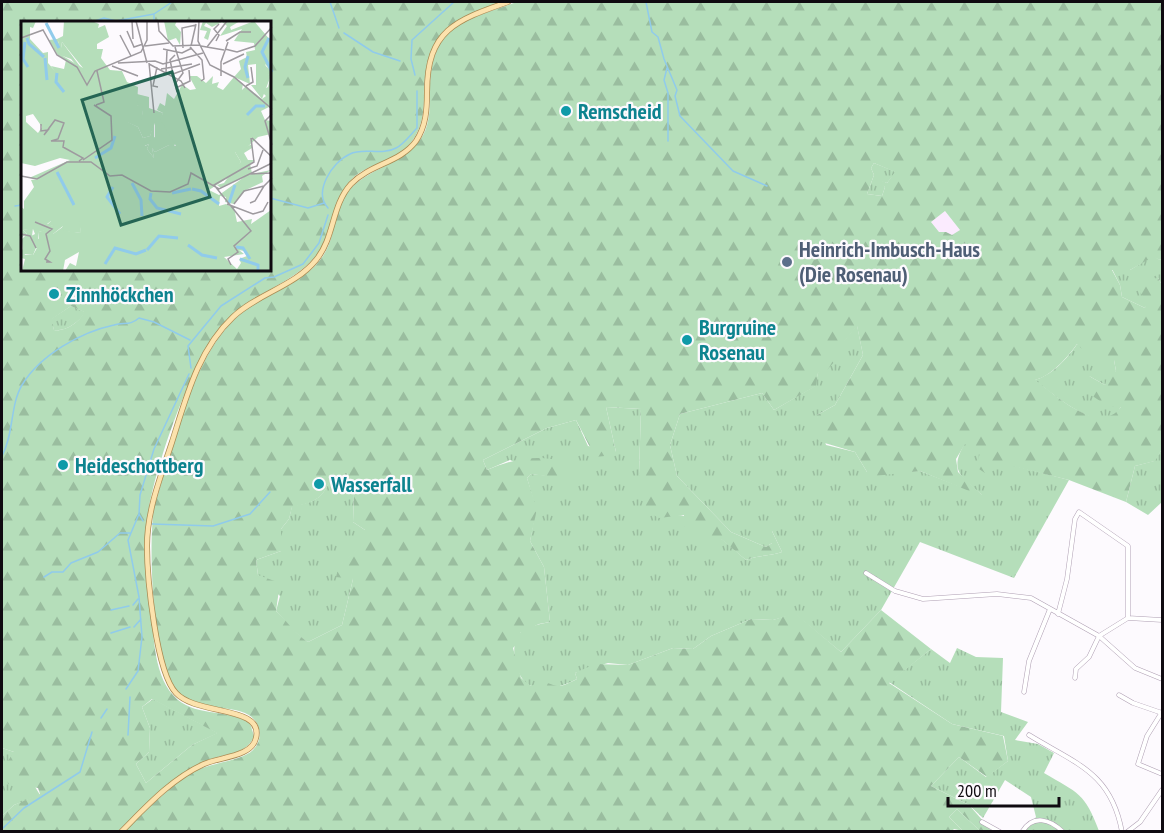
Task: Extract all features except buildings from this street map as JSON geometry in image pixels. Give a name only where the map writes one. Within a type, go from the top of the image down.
[{"type":"main road","points":[[123,830],[184,775],[213,760],[246,751],[254,745],[257,735],[255,725],[244,715],[203,708],[181,698],[167,681],[160,657],[148,568],[148,528],[161,474],[200,363],[210,343],[233,316],[251,302],[300,274],[316,260],[328,241],[340,200],[353,182],[370,169],[402,154],[416,140],[427,115],[429,61],[435,45],[445,32],[465,18],[508,2]]},
{"type":"street","points":[[1058,614],[1067,579],[1075,519],[1079,512],[1128,546],[1128,618]]},
{"type":"street","points":[[866,573],[895,591],[923,599],[1011,594],[1031,598],[1099,636],[1135,668],[1162,679]]},
{"type":"street","points":[[1024,692],[1029,661],[1050,609]]},
{"type":"street","points":[[1075,678],[1076,669],[1089,657],[1099,636],[1128,618],[1162,620]]},
{"type":"street","points":[[1119,695],[1133,703],[1162,713],[1147,736],[1138,764],[1162,774]]},
{"type":"street","points":[[1029,735],[1097,777],[1114,801],[1122,831]]},
{"type":"street","points":[[1127,831],[1140,822],[1162,790]]},
{"type":"street","points":[[1022,831],[1029,823],[1040,820],[1050,822],[1062,831]]},
{"type":"street","points":[[982,822],[1000,831]]},
{"type":"shaded area","points":[[945,211],[960,230],[952,236],[939,232],[931,222]]},
{"type":"green space","points":[[2,2],[500,2],[481,9],[452,25],[434,45],[425,76],[424,104],[416,134],[403,151],[353,178],[340,197],[326,238],[315,257],[295,274],[238,310],[215,336],[187,388],[164,450],[149,508],[145,539],[153,637],[161,675],[173,695],[190,707],[241,718],[250,723],[254,736],[251,742],[240,751],[212,758],[181,775],[118,831],[2,831],[2,816],[14,805],[40,794],[38,788],[8,784],[5,765],[14,752],[2,748]],"holes":[[[71,306],[84,312],[82,316],[67,328],[54,330],[52,319]],[[152,699],[217,733],[192,745],[146,783],[136,764],[149,752],[150,728],[142,707]]]},
{"type":"green space","points":[[517,2],[1162,2],[1162,258],[1160,260],[1153,257],[1130,270],[1112,270],[1120,285],[1122,297],[1145,308],[1146,301],[1140,292],[1141,284],[1148,279],[1158,278],[1162,285],[1162,449],[1155,461],[1135,466],[1126,502],[1069,480],[1000,463],[985,473],[976,467],[980,453],[965,444],[956,459],[958,472],[984,497],[920,471],[875,476],[867,472],[855,452],[818,441],[817,415],[835,405],[863,355],[857,326],[844,342],[847,348],[826,371],[818,373],[816,386],[774,410],[762,393],[680,414],[670,445],[677,476],[731,532],[766,547],[772,543],[771,529],[782,552],[746,560],[721,539],[708,546],[697,537],[702,527],[698,524],[689,530],[681,524],[684,515],[659,518],[646,511],[639,474],[641,409],[606,407],[616,452],[614,455],[595,457],[576,420],[547,428],[483,460],[487,470],[521,459],[532,458],[553,459],[576,465],[574,480],[531,474],[527,478],[537,509],[530,541],[544,567],[550,622],[539,624],[520,633],[521,639],[513,648],[521,678],[531,686],[543,681],[556,686],[563,685],[577,679],[575,673],[595,664],[628,665],[673,648],[693,649],[711,636],[751,619],[773,620],[795,613],[841,652],[881,610],[931,649],[889,683],[952,724],[1003,736],[1008,761],[987,777],[959,757],[931,786],[969,805],[992,831],[980,831],[957,809],[949,817],[963,831],[954,829],[951,832],[124,832],[183,778],[200,769],[248,754],[257,745],[260,735],[257,724],[245,713],[201,705],[184,698],[177,691],[162,656],[157,631],[152,575],[154,508],[185,408],[206,358],[220,337],[245,310],[293,283],[315,266],[327,249],[339,208],[347,193],[364,178],[404,155],[420,140],[430,108],[431,73],[435,55],[451,30],[479,15]],"holes":[[[874,163],[895,172],[887,183],[880,180],[879,183],[885,187],[882,196],[867,194],[874,175],[871,168]],[[945,211],[960,230],[952,235],[939,232],[931,222]],[[1077,344],[1093,358],[1103,361],[1114,360],[1116,371],[1108,375],[1105,385],[1089,376],[1088,393],[1109,407],[1121,407],[1112,415],[1101,418],[1090,416],[1066,403],[1035,380],[1053,371]],[[334,473],[347,473],[354,493],[353,522],[365,530],[365,543],[339,565],[336,577],[353,579],[342,625],[308,642],[295,632],[276,611],[280,583],[258,575],[256,560],[281,551],[281,529],[289,519],[292,507],[308,503],[319,497]]]},
{"type":"green space","points":[[874,163],[896,172],[887,183],[880,181],[885,187],[882,196],[867,194],[874,175],[871,168]]},
{"type":"green space","points":[[1153,256],[1160,260],[1162,258],[1162,285],[1158,278],[1145,308],[1122,297],[1120,285],[1112,269],[1130,270]]},
{"type":"green space","points":[[71,306],[85,312],[72,326],[54,330],[51,319]]},
{"type":"green space","points":[[857,325],[863,355],[835,405],[817,415],[826,445],[855,452],[867,472],[920,471],[982,495],[963,478],[958,467],[960,453],[965,443],[1000,462],[1069,480],[1014,578],[920,542],[881,610],[841,652],[795,614],[773,620],[751,619],[711,636],[693,649],[673,648],[628,665],[608,663],[575,673],[577,679],[561,686],[544,688],[526,683],[518,671],[514,654],[516,639],[526,629],[550,622],[544,567],[530,541],[536,509],[527,478],[531,474],[551,476],[510,460],[487,470],[483,460],[547,428],[576,420],[588,446],[616,452],[606,407],[641,409],[639,474],[677,515],[685,516],[704,526],[746,560],[782,552],[772,531],[772,543],[766,547],[731,532],[677,476],[670,445],[680,414],[762,393],[774,410],[815,386],[818,373]]},
{"type":"green space","points":[[1077,344],[1114,360],[1116,371],[1105,385],[1089,376],[1121,407],[1108,419],[1099,419],[1079,412],[1034,380],[1058,366]]},
{"type":"green space","points":[[1162,449],[1162,502],[1148,515],[1126,502],[1135,466],[1154,461]]},
{"type":"green space","points":[[334,472],[347,473],[354,493],[353,522],[365,530],[366,543],[339,566],[353,579],[342,625],[308,642],[295,632],[276,611],[280,596],[258,575],[256,560],[281,551],[281,529],[289,519],[292,506],[308,503],[319,497]]},
{"type":"green space","points":[[957,648],[976,657],[1003,658],[1001,712],[1028,722],[1015,740],[1038,744],[1054,753],[1044,773],[1079,795],[1094,818],[1099,831],[1025,831],[1036,817],[1031,797],[1005,780],[983,818],[969,805],[931,786],[959,757],[986,777],[1008,761],[1004,736],[952,724],[889,682],[931,649],[950,663]]},
{"type":"green space","points":[[153,699],[218,733],[192,745],[146,783],[136,764],[149,752],[150,728],[142,707]]},
{"type":"green space","points":[[2,748],[14,752],[40,795],[14,805],[2,816]]},
{"type":"green space","points":[[957,809],[980,831],[963,831],[949,817]]},
{"type":"waterway","points":[[95,21],[104,18],[116,21],[154,14],[172,2]]},
{"type":"waterway","points":[[330,2],[339,28]]},
{"type":"waterway","points":[[415,75],[411,59],[412,40],[454,2]]},
{"type":"waterway","points":[[646,2],[652,32],[658,37],[677,90],[675,96],[680,116],[733,171],[767,186]]},
{"type":"waterway","points":[[154,15],[154,21]]},
{"type":"waterway","points":[[344,33],[373,52],[400,61]]},
{"type":"waterway","points":[[667,68],[664,80],[668,93],[668,141]]},
{"type":"waterway","points":[[328,208],[324,201],[324,186],[331,170],[343,158],[355,152],[385,151],[396,148],[417,128],[417,91]]},
{"type":"waterway","points":[[272,199],[308,208],[324,203]]},
{"type":"waterway","points":[[15,206],[21,205]]},
{"type":"waterway","points":[[191,368],[188,346],[221,306],[265,278],[274,277],[303,264],[319,243],[328,215]]},
{"type":"waterway","points":[[2,456],[6,447],[15,401],[22,385],[39,364],[62,346],[101,328],[130,323],[139,318],[154,322],[190,340]]},
{"type":"waterway","points":[[126,689],[138,671],[142,637],[139,597],[128,540],[139,514],[140,495],[154,449],[189,374]]},
{"type":"waterway","points":[[152,524],[213,526],[250,514],[270,492]]},
{"type":"waterway","points":[[139,514],[143,521]]},
{"type":"waterway","points":[[44,577],[52,572],[63,572],[71,563],[98,552],[120,533],[130,533]]},
{"type":"waterway","points":[[133,605],[138,599]]},
{"type":"waterway","points":[[111,610],[129,606]]},
{"type":"waterway","points":[[134,627],[141,619]]},
{"type":"waterway","points":[[111,633],[130,627]]},
{"type":"waterway","points":[[128,735],[130,697]]},
{"type":"waterway","points":[[101,718],[107,709]]},
{"type":"waterway","points":[[2,829],[24,808],[80,772],[92,732]]},
{"type":"place","name":"Remscheid","points":[[566,111]]},
{"type":"place","name":"Heinrich-Imbusch-Haus (Die Rosenau)","points":[[787,262]]},
{"type":"place","name":"Zinnhöckchen","points":[[54,294]]},
{"type":"place","name":"Burgruine Rosenau","points":[[687,340]]},
{"type":"place","name":"Heideschottberg","points":[[63,465]]},
{"type":"place","name":"Wasserfall","points":[[319,484]]}]
